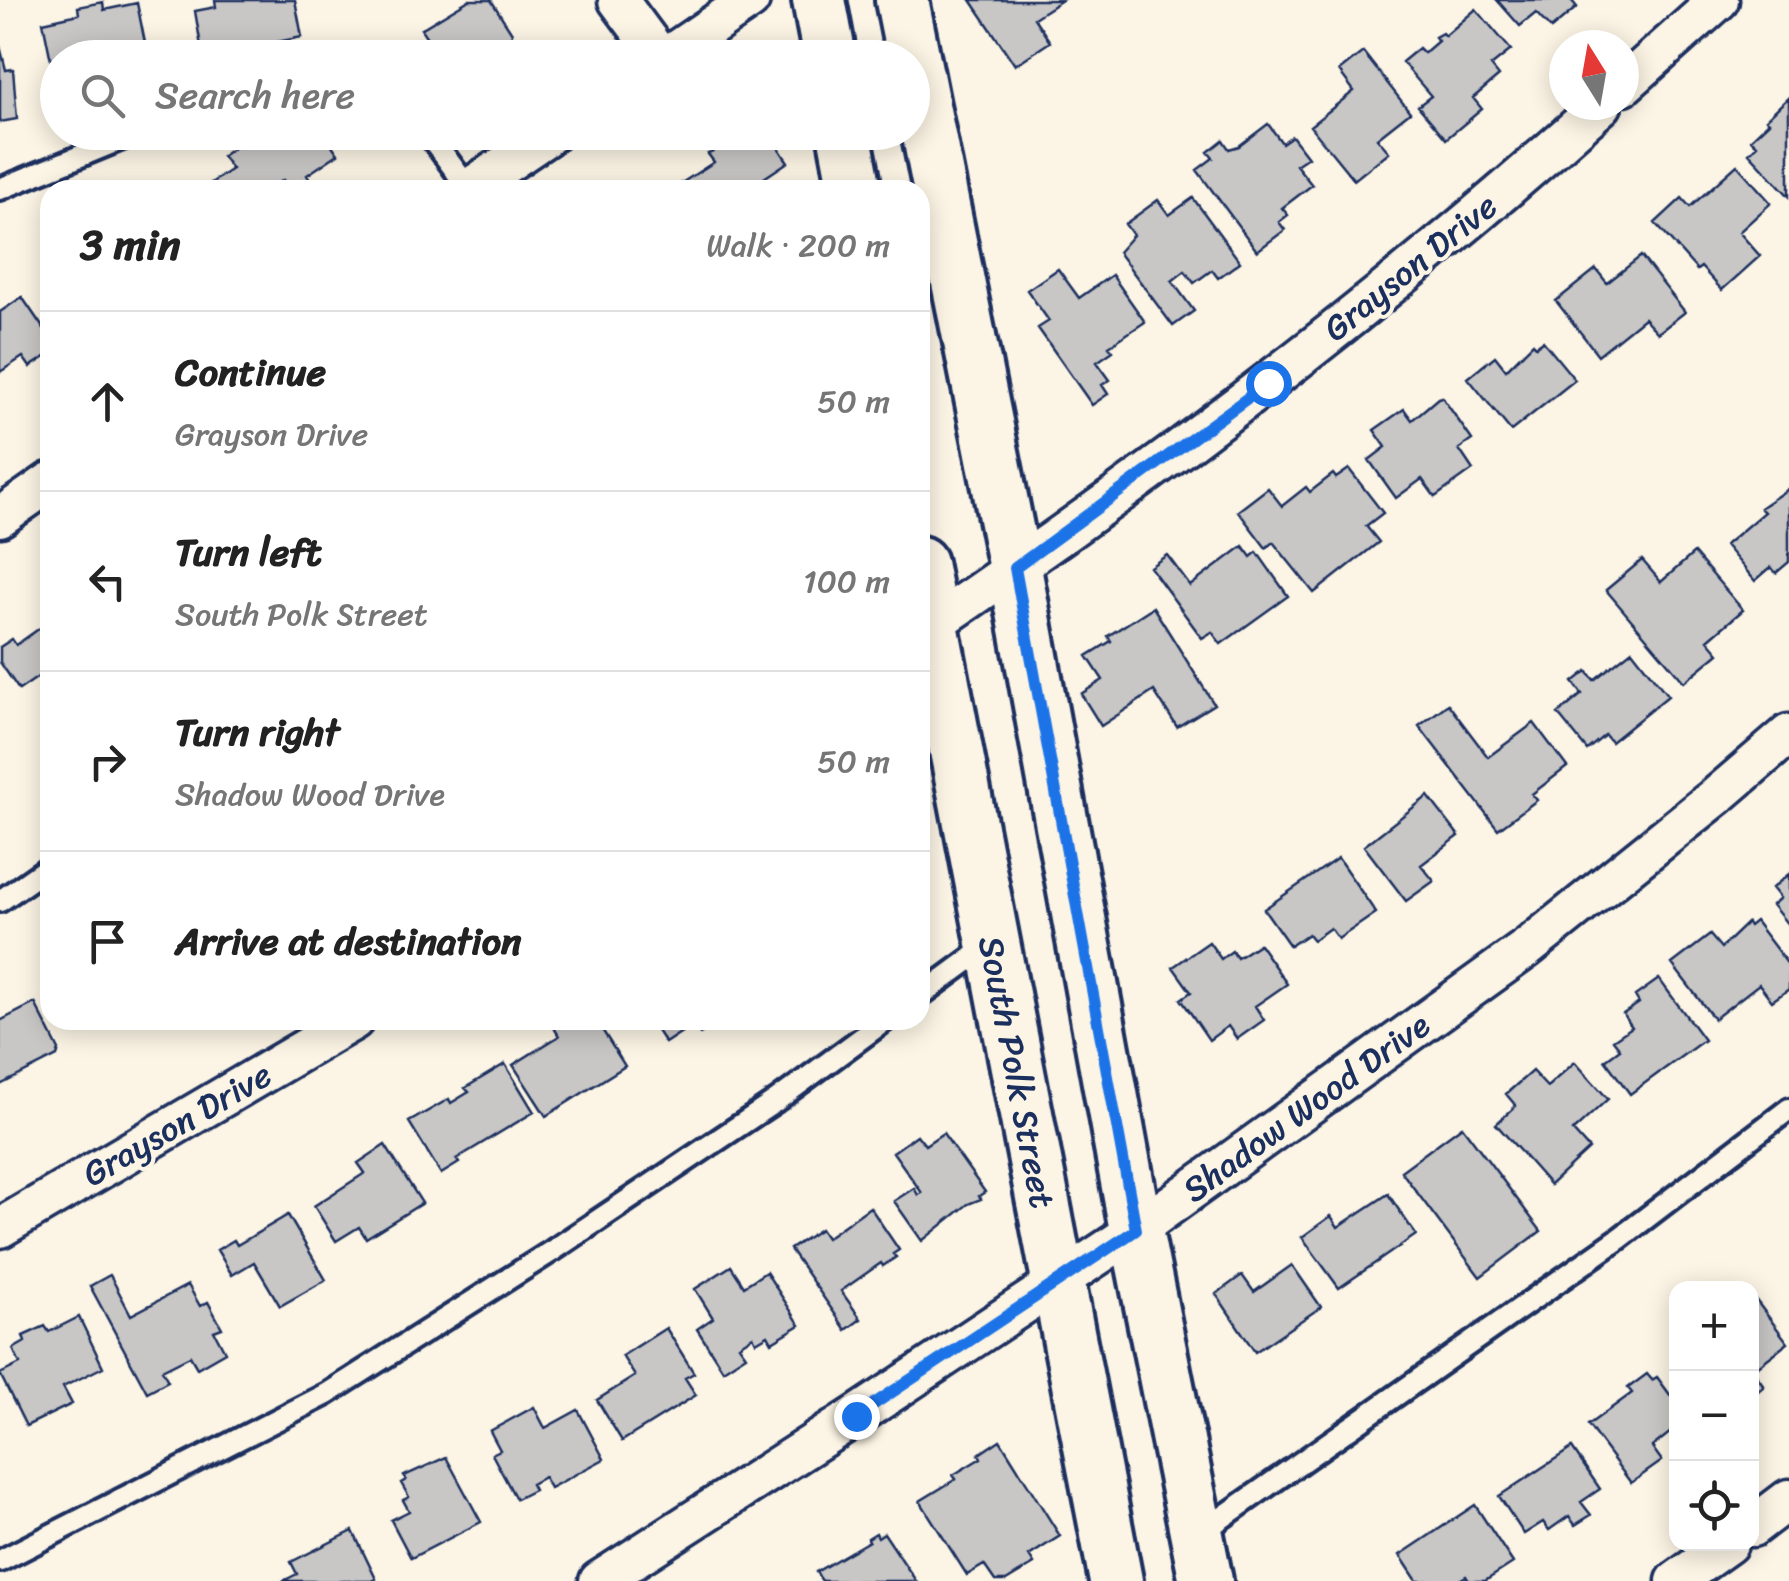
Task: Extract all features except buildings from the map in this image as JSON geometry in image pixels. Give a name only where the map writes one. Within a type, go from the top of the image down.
[{"type":"main road","points":[[819,0],[827,40]]},
{"type":"main road","points":[[902,0],[910,40]]},
{"type":"main road","points":[[930,141],[1202,1558]]},
{"type":"main road","points":[[847,150],[853,180]]},
{"type":"main road","name":"South Polk Street","points":[[930,653],[992,943],[1116,1581]]},
{"type":"street","points":[[618,0],[649,40]]},
{"type":"street","points":[[690,40],[750,0]]},
{"type":"street","points":[[1639,72],[1719,0]]},
{"type":"street","name":"Grayson Drive","points":[[930,627],[1268,383],[1529,171],[1585,120]]},
{"type":"street","points":[[483,180],[527,150]]},
{"type":"street","points":[[0,518],[40,489]]},
{"type":"street","name":"Shadow Wood Drive","points":[[600,1581],[1136,1230],[1527,948],[1789,734]]},
{"type":"street","name":"Grayson Drive","points":[[0,1228],[337,1030]]},
{"type":"street","points":[[1759,1522],[1789,1499]]},
{"type":"street","points":[[1676,1581],[1718,1551]]},
{"type":"lane","points":[[0,189],[96,150]]},
{"type":"lane","points":[[440,150],[461,180]]},
{"type":"lane","points":[[0,901],[40,873]]},
{"type":"lane","points":[[930,989],[992,943]]},
{"type":"lane","points":[[0,1561],[327,1394],[552,1251],[776,1101],[872,1030]]},
{"type":"lane","points":[[1202,1558],[1789,1110]]},
{"type":"route","points":[[856,1416],[1136,1230],[1015,568],[1268,383]]}]
